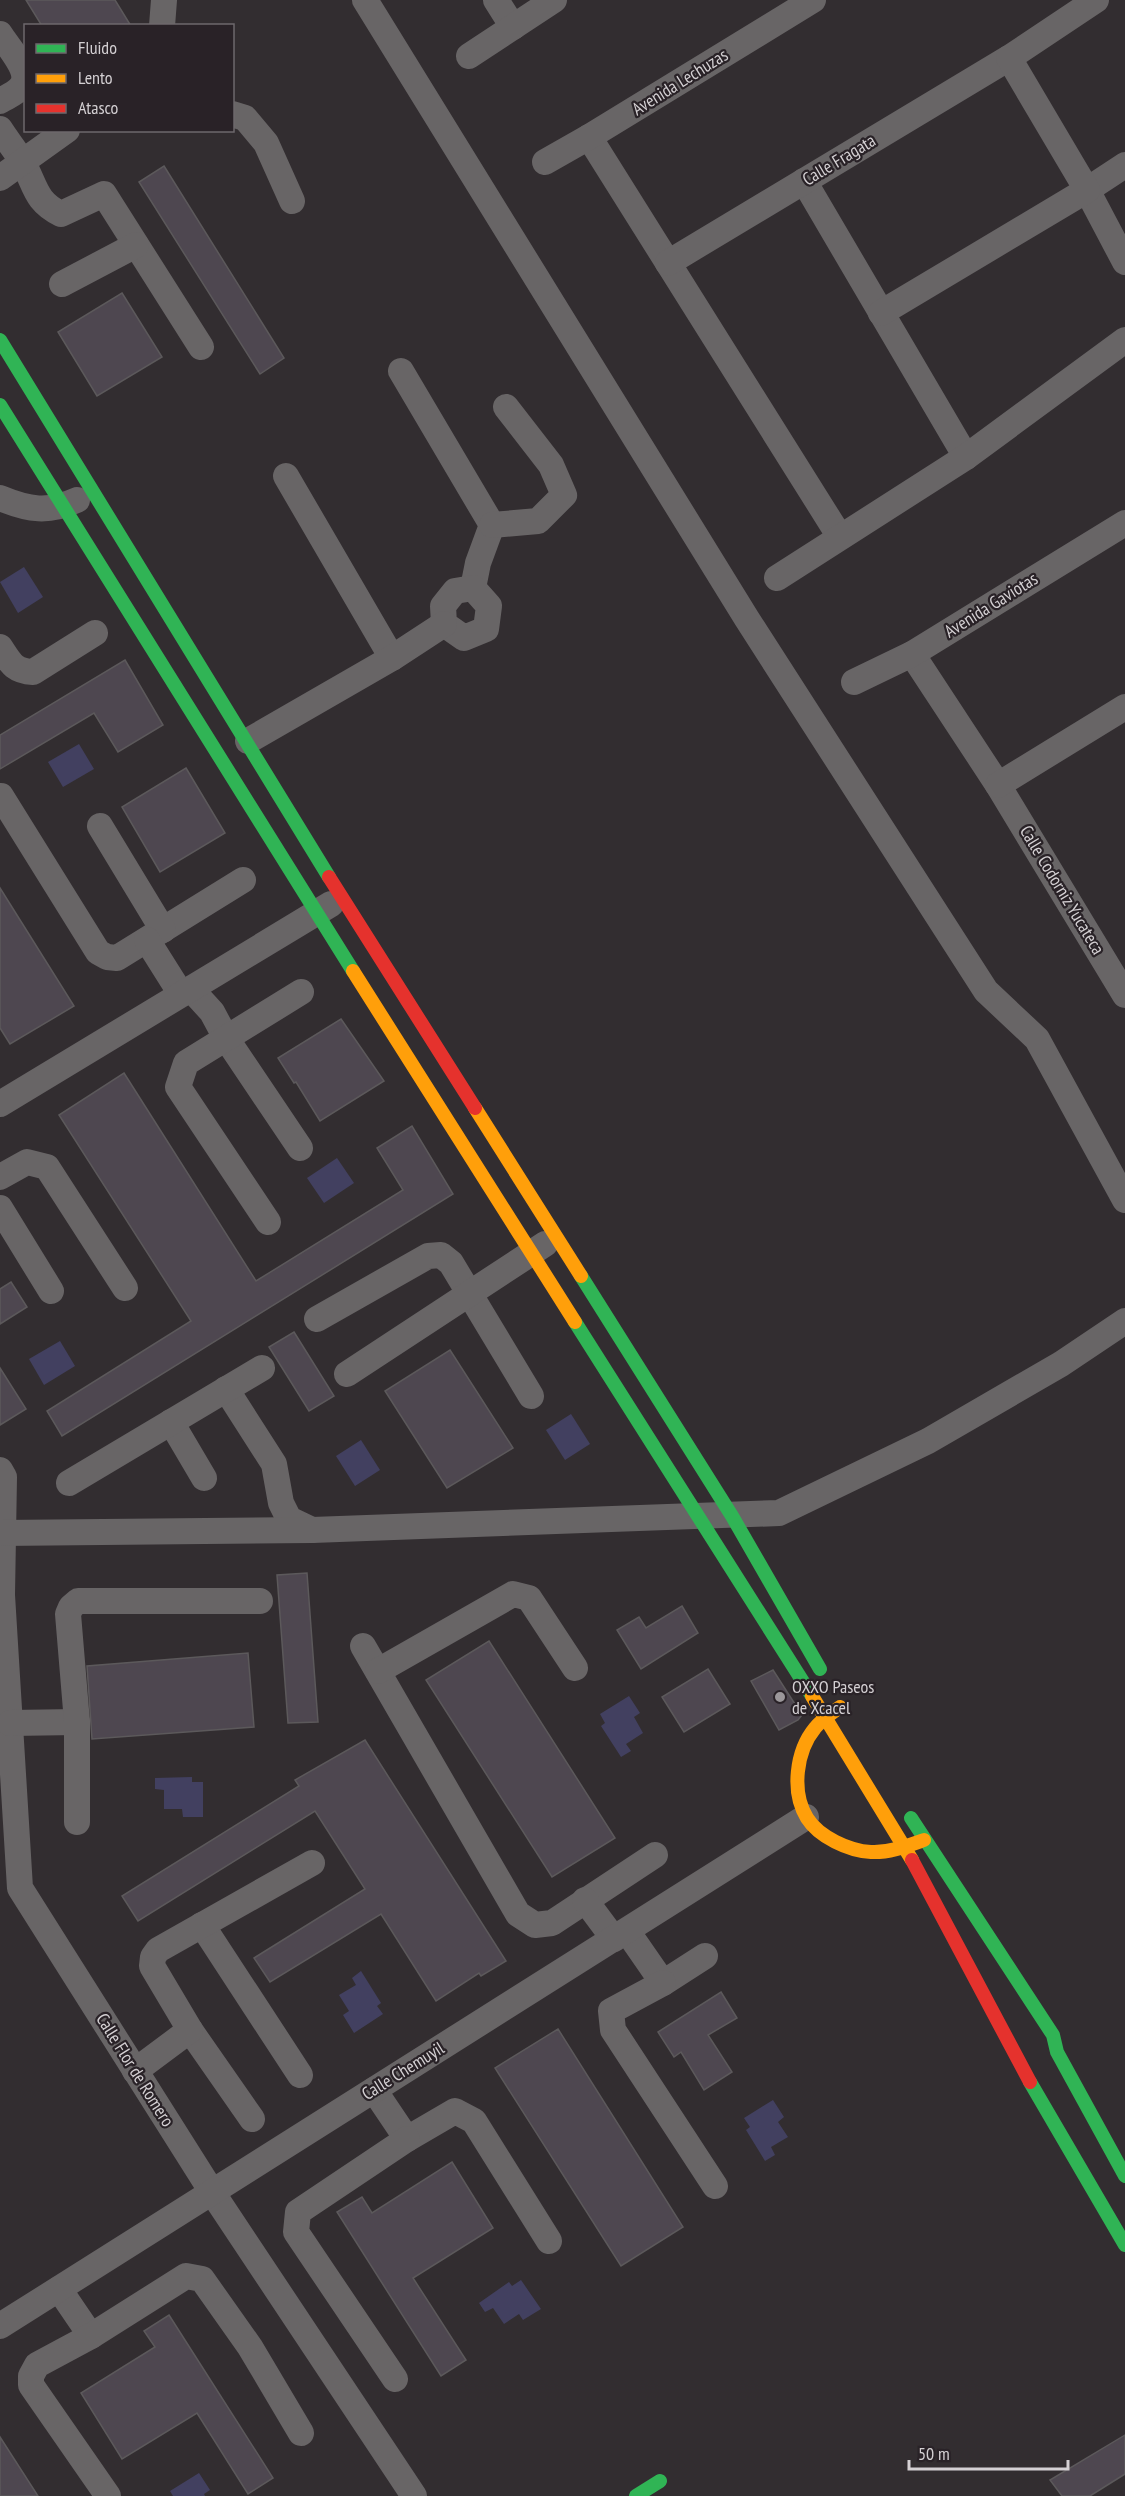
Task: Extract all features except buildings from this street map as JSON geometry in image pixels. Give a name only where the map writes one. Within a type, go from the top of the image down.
[{"type":"main road","points":[[3,354],[94,492],[342,898],[732,1516],[838,1701],[804,1746],[798,1767],[798,1789],[806,1817],[832,1839],[852,1848],[873,1852],[905,1847],[925,1840]]},
{"type":"main road","points":[[0,405],[316,913],[826,1718],[905,1847],[1017,2060],[1125,2245]]},
{"type":"main road","points":[[901,1802],[1053,2035],[1057,2052],[1125,2176]]},
{"type":"main road","points":[[636,2496],[660,2481]]},
{"type":"street","points":[[365,0],[747,619],[986,991],[1037,1039],[1125,1200]]},
{"type":"street","points":[[496,0],[513,27]]},
{"type":"street","points":[[469,56],[554,0]]},
{"type":"street","name":"Avenida Lechuzas","points":[[545,162],[813,0]]},
{"type":"street","name":"Calle Fragata","points":[[668,263],[1009,58],[1096,0]]},
{"type":"street","points":[[0,34],[24,71]]},
{"type":"street","points":[[1009,58],[1087,190],[1125,262]]},
{"type":"street","points":[[0,101],[20,89],[24,83]]},
{"type":"street","points":[[234,115],[245,118],[266,143],[292,201]]},
{"type":"street","points":[[0,129],[23,163],[46,207],[61,214],[104,194],[201,347]]},
{"type":"street","points":[[0,178],[64,132]]},
{"type":"street","points":[[589,137],[840,537]]},
{"type":"street","points":[[882,313],[1125,165]]},
{"type":"street","points":[[804,181],[966,457]]},
{"type":"street","points":[[62,284],[136,245]]},
{"type":"street","points":[[777,578],[966,457],[1125,340]]},
{"type":"street","points":[[401,371],[492,525]]},
{"type":"street","points":[[492,525],[538,521],[564,495],[550,465],[506,407]]},
{"type":"street","points":[[286,476],[392,658]]},
{"type":"street","points":[[0,498],[26,509],[63,506],[94,492]]},
{"type":"street","name":"Avenida Gaviotas","points":[[854,682],[912,654],[1125,523]]},
{"type":"street","points":[[473,588],[478,563],[492,525]]},
{"type":"street","points":[[444,624],[464,638],[486,629],[489,606],[473,588]]},
{"type":"street","points":[[444,624],[443,606],[454,591],[473,588]]},
{"type":"street","points":[[248,741],[392,658],[444,624]]},
{"type":"street","points":[[0,647],[12,665],[22,671],[33,672],[95,633]]},
{"type":"street","name":"Calle Codorniz Yucateca","points":[[912,654],[999,785],[1125,995]]},
{"type":"street","points":[[999,785],[1125,707]]},
{"type":"street","points":[[1,796],[98,952],[107,957],[117,958],[243,880]]},
{"type":"street","points":[[100,826],[186,992],[212,1012],[226,1038],[300,1148]]},
{"type":"street","points":[[0,1104],[342,898]]},
{"type":"street","points":[[268,1222],[178,1087],[186,1063],[301,992]]},
{"type":"street","points":[[0,1177],[27,1162],[47,1167],[125,1288]]},
{"type":"street","points":[[0,1208],[51,1291]]},
{"type":"street","points":[[347,1374],[555,1237]]},
{"type":"street","points":[[317,1319],[428,1256],[441,1255],[451,1263],[531,1396]]},
{"type":"street","points":[[2,1533],[312,1530],[779,1513],[928,1441],[1061,1364],[1125,1321]]},
{"type":"street","points":[[69,1483],[262,1368]]},
{"type":"street","points":[[226,1389],[274,1464],[281,1503],[289,1520],[312,1530]]},
{"type":"street","points":[[171,1422],[204,1478]]},
{"type":"street","name":"Calle Flor de Romero","points":[[0,1470],[4,1477],[2,1595],[20,1888],[212,2192],[414,2496]]},
{"type":"street","points":[[378,1671],[513,1594],[529,1598],[575,1668]]},
{"type":"street","points":[[77,1822],[77,1722],[69,1614],[71,1607],[78,1601],[260,1601]]},
{"type":"street","points":[[363,1646],[518,1914],[535,1924],[552,1923],[655,1855]]},
{"type":"street","points":[[10,1723],[77,1722]]},
{"type":"street","name":"Calle Chemuyil","points":[[0,2326],[806,1817]]},
{"type":"street","points":[[252,2120],[190,2030],[152,1966],[153,1957],[158,1950],[312,1863]]},
{"type":"street","points":[[585,1900],[620,1934],[663,1983]]},
{"type":"street","points":[[202,1925],[300,2075]]},
{"type":"street","points":[[705,1956],[663,1983],[611,2011],[613,2030],[715,2186]]},
{"type":"street","points":[[135,2071],[190,2030]]},
{"type":"street","points":[[374,2090],[407,2139]]},
{"type":"street","points":[[395,2379],[296,2232],[298,2212],[407,2139],[455,2111],[474,2121],[549,2241]]},
{"type":"street","points":[[108,2496],[31,2385],[31,2376],[37,2365],[91,2336],[186,2276],[202,2279],[250,2347],[302,2433]]},
{"type":"street","points":[[59,2289],[91,2336]]},
{"type":"shaded area","points":[[24,567],[43,597],[18,613],[0,582]]},
{"type":"shaded area","points":[[79,744],[94,769],[63,787],[48,762]]},
{"type":"shaded area","points":[[337,1158],[354,1183],[324,1203],[307,1178]]},
{"type":"shaded area","points":[[60,1341],[75,1366],[44,1385],[29,1359]]},
{"type":"shaded area","points":[[571,1414],[590,1444],[565,1460],[546,1430]]},
{"type":"shaded area","points":[[361,1440],[380,1470],[355,1486],[336,1456]]},
{"type":"shaded area","points":[[629,1696],[640,1713],[634,1717],[643,1733],[626,1744],[631,1751],[621,1757],[601,1726],[605,1723],[600,1714]]},
{"type":"shaded area","points":[[192,1777],[192,1782],[203,1782],[203,1817],[183,1817],[182,1809],[164,1809],[164,1790],[155,1789],[155,1778]]},
{"type":"shaded area","points":[[361,1971],[381,2003],[377,2006],[383,2014],[354,2033],[343,2015],[349,2011],[339,1995],[356,1985],[352,1978]]},
{"type":"shaded area","points":[[773,2100],[784,2117],[778,2122],[788,2137],[771,2147],[775,2155],[765,2161],[746,2130],[750,2127],[744,2118]]},
{"type":"shaded area","points":[[521,2280],[541,2309],[523,2320],[519,2314],[504,2324],[493,2308],[485,2312],[479,2303],[509,2282],[512,2286]]},
{"type":"shaded area","points":[[199,2473],[210,2490],[204,2494],[205,2496],[173,2496],[170,2491]]},
{"type":"traffic: fast","points":[[0,340],[329,877]]},
{"type":"traffic: fast","points":[[0,405],[353,971]]},
{"type":"traffic: fast","points":[[581,1276],[732,1516],[820,1669]]},
{"type":"traffic: fast","points":[[575,1322],[812,1696]]},
{"type":"traffic: fast","points":[[911,1818],[1053,2035],[1057,2052],[1125,2176]]},
{"type":"traffic: fast","points":[[1030,2082],[1125,2245]]},
{"type":"traffic: fast","points":[[636,2496],[660,2481]]},
{"type":"traffic: slow","points":[[353,971],[575,1322]]},
{"type":"traffic: slow","points":[[475,1108],[581,1276]]},
{"type":"traffic: slow","points":[[812,1696],[912,1860]]},
{"type":"traffic: slow","points":[[840,1707],[815,1728],[803,1748],[797,1784],[802,1808],[807,1818],[812,1825],[835,1842],[862,1851],[891,1850],[924,1840]]},
{"type":"traffic: jam","points":[[329,877],[475,1108]]},
{"type":"traffic: jam","points":[[912,1860],[1030,2082]]},
{"type":"place","name":"OXXO Paseos de Xcacel","points":[[780,1697]]}]
